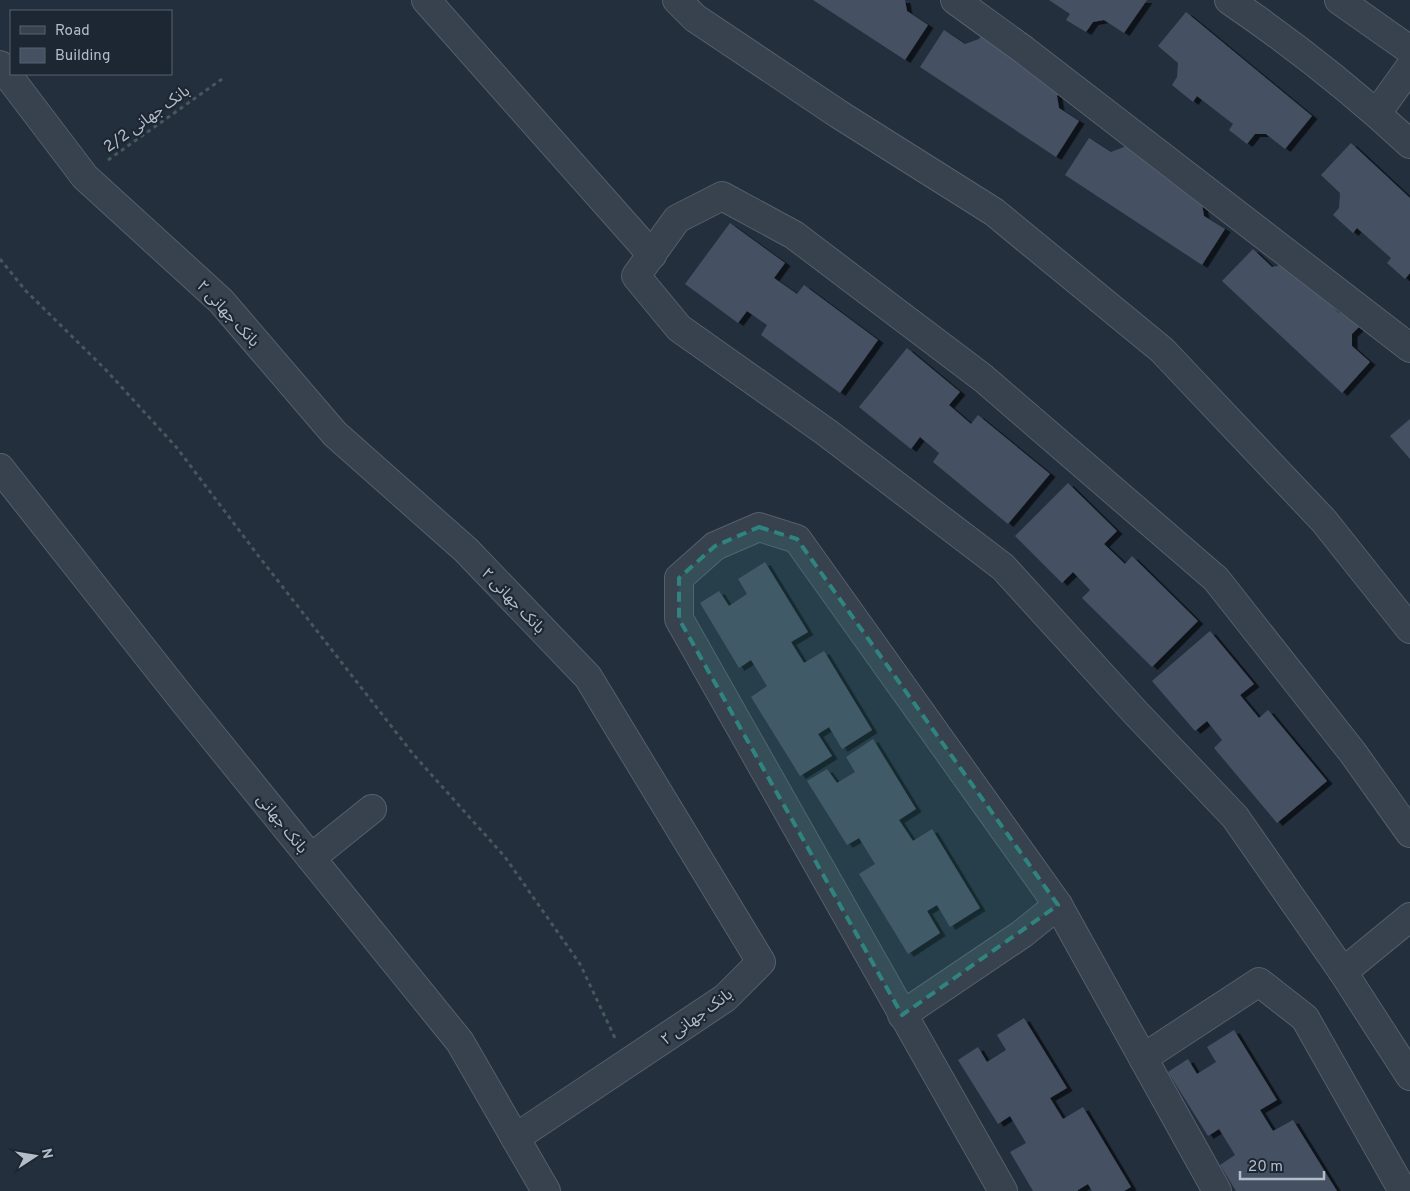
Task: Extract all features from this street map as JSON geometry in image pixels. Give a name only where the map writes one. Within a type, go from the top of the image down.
[{"type":"street","points":[[426,0],[652,255]]},
{"type":"street","points":[[677,0],[695,18],[815,99],[994,212],[1162,350],[1324,521],[1410,629]]},
{"type":"street","points":[[955,0],[1024,50],[1410,348]]},
{"type":"street","points":[[1229,0],[1257,19],[1377,113],[1410,144]]},
{"type":"street","points":[[1339,0],[1410,50]]},
{"type":"street","name":"بانک جهانی ۲","points":[[0,65],[85,177],[221,301],[335,434],[466,550],[588,677],[761,962],[724,998],[515,1138]]},
{"type":"street","points":[[1377,113],[1410,67]]},
{"type":"street","points":[[1410,833],[1353,753],[1216,579],[983,378],[794,235],[722,196],[677,219],[636,276],[680,328],[826,432],[1003,567],[1135,712],[1235,817],[1343,972],[1410,1076]]},
{"type":"street","name":"بانک جهانی","points":[[0,468],[183,700],[460,1042],[546,1191]]},
{"type":"street","points":[[1002,1191],[679,619],[679,578],[715,546],[759,528],[798,539],[1058,905],[1217,1191]]},
{"type":"street","points":[[312,858],[372,809]]},
{"type":"street","points":[[902,1015],[1022,934],[1058,905]]},
{"type":"street","points":[[1343,972],[1410,917]]},
{"type":"street","points":[[1142,1058],[1259,982],[1305,1018],[1403,1191]]},
{"type":"path","name":"بانک جهانی 2/2","points":[[85,177],[222,79]]},
{"type":"path","points":[[0,259],[26,291],[106,370],[177,448],[412,754],[505,857],[580,964],[627,1064]]},
{"type":"highlighted area","points":[[759,527],[797,539],[1058,905],[902,1015],[679,619],[679,578],[715,546]]},
{"type":"building","points":[[813,0],[905,0],[907,11],[928,25],[905,60]]},
{"type":"building","points":[[1049,0],[1147,0],[1124,33],[1104,20],[1093,22],[1086,32],[1066,20],[1070,14]]},
{"type":"building","points":[[1186,12],[1312,116],[1285,149],[1266,134],[1255,134],[1247,144],[1229,130],[1233,124],[1197,96],[1193,102],[1172,85],[1177,77],[1178,63],[1158,46]]},
{"type":"building","points":[[944,30],[965,44],[979,39],[984,31],[1007,46],[1003,52],[1040,78],[1063,86],[1057,96],[1059,108],[1079,121],[1056,157],[920,67]]},
{"type":"building","points":[[1089,138],[1111,152],[1124,147],[1129,139],[1202,204],[1204,216],[1225,229],[1202,265],[1065,175]]},
{"type":"building","points":[[1351,143],[1410,198],[1410,273],[1405,279],[1387,263],[1391,258],[1357,228],[1353,233],[1333,215],[1339,208],[1340,193],[1321,175]]},
{"type":"building","points":[[730,223],[785,263],[774,278],[797,294],[804,285],[878,340],[840,393],[761,335],[767,325],[747,311],[738,323],[685,284]]},
{"type":"building","points":[[1253,249],[1272,267],[1286,264],[1307,281],[1339,313],[1344,309],[1361,325],[1352,334],[1352,346],[1370,362],[1342,393],[1222,281]]},
{"type":"building","points":[[907,348],[960,392],[949,405],[971,424],[978,415],[1050,474],[1008,524],[933,462],[939,453],[920,437],[911,449],[859,407]]},
{"type":"building","points":[[1410,419],[1410,459],[1390,436]]},
{"type":"building","points":[[1068,483],[1117,531],[1104,544],[1125,564],[1132,556],[1198,621],[1152,667],[1082,598],[1090,590],[1073,572],[1062,583],[1015,536]]},
{"type":"building","points":[[765,562],[808,632],[791,642],[804,663],[824,651],[872,730],[842,749],[829,727],[818,734],[832,756],[800,776],[751,697],[767,686],[751,660],[739,668],[700,603],[719,591],[729,606],[747,594],[738,579]]},
{"type":"building","points":[[1210,631],[1254,684],[1240,695],[1259,718],[1268,710],[1327,781],[1277,823],[1214,748],[1222,740],[1207,721],[1195,731],[1152,681]]},
{"type":"building","points":[[873,739],[916,809],[899,820],[913,841],[932,829],[980,908],[950,927],[937,905],[927,911],[940,933],[908,954],[859,874],[875,864],[859,838],[847,845],[807,781],[827,769],[837,783],[855,772],[846,757]]},
{"type":"building","points":[[1024,1018],[1067,1088],[1050,1098],[1063,1119],[1083,1107],[1131,1187],[1124,1191],[1092,1191],[1088,1184],[1078,1191],[1033,1191],[1010,1152],[1026,1143],[1010,1116],[998,1124],[958,1060],[978,1047],[987,1062],[1006,1050],[997,1035]]},
{"type":"building","points":[[1234,1030],[1277,1100],[1260,1110],[1273,1131],[1293,1120],[1337,1191],[1236,1191],[1220,1165],[1235,1155],[1219,1129],[1208,1136],[1168,1072],[1188,1059],[1197,1074],[1216,1062],[1207,1047]]}]
